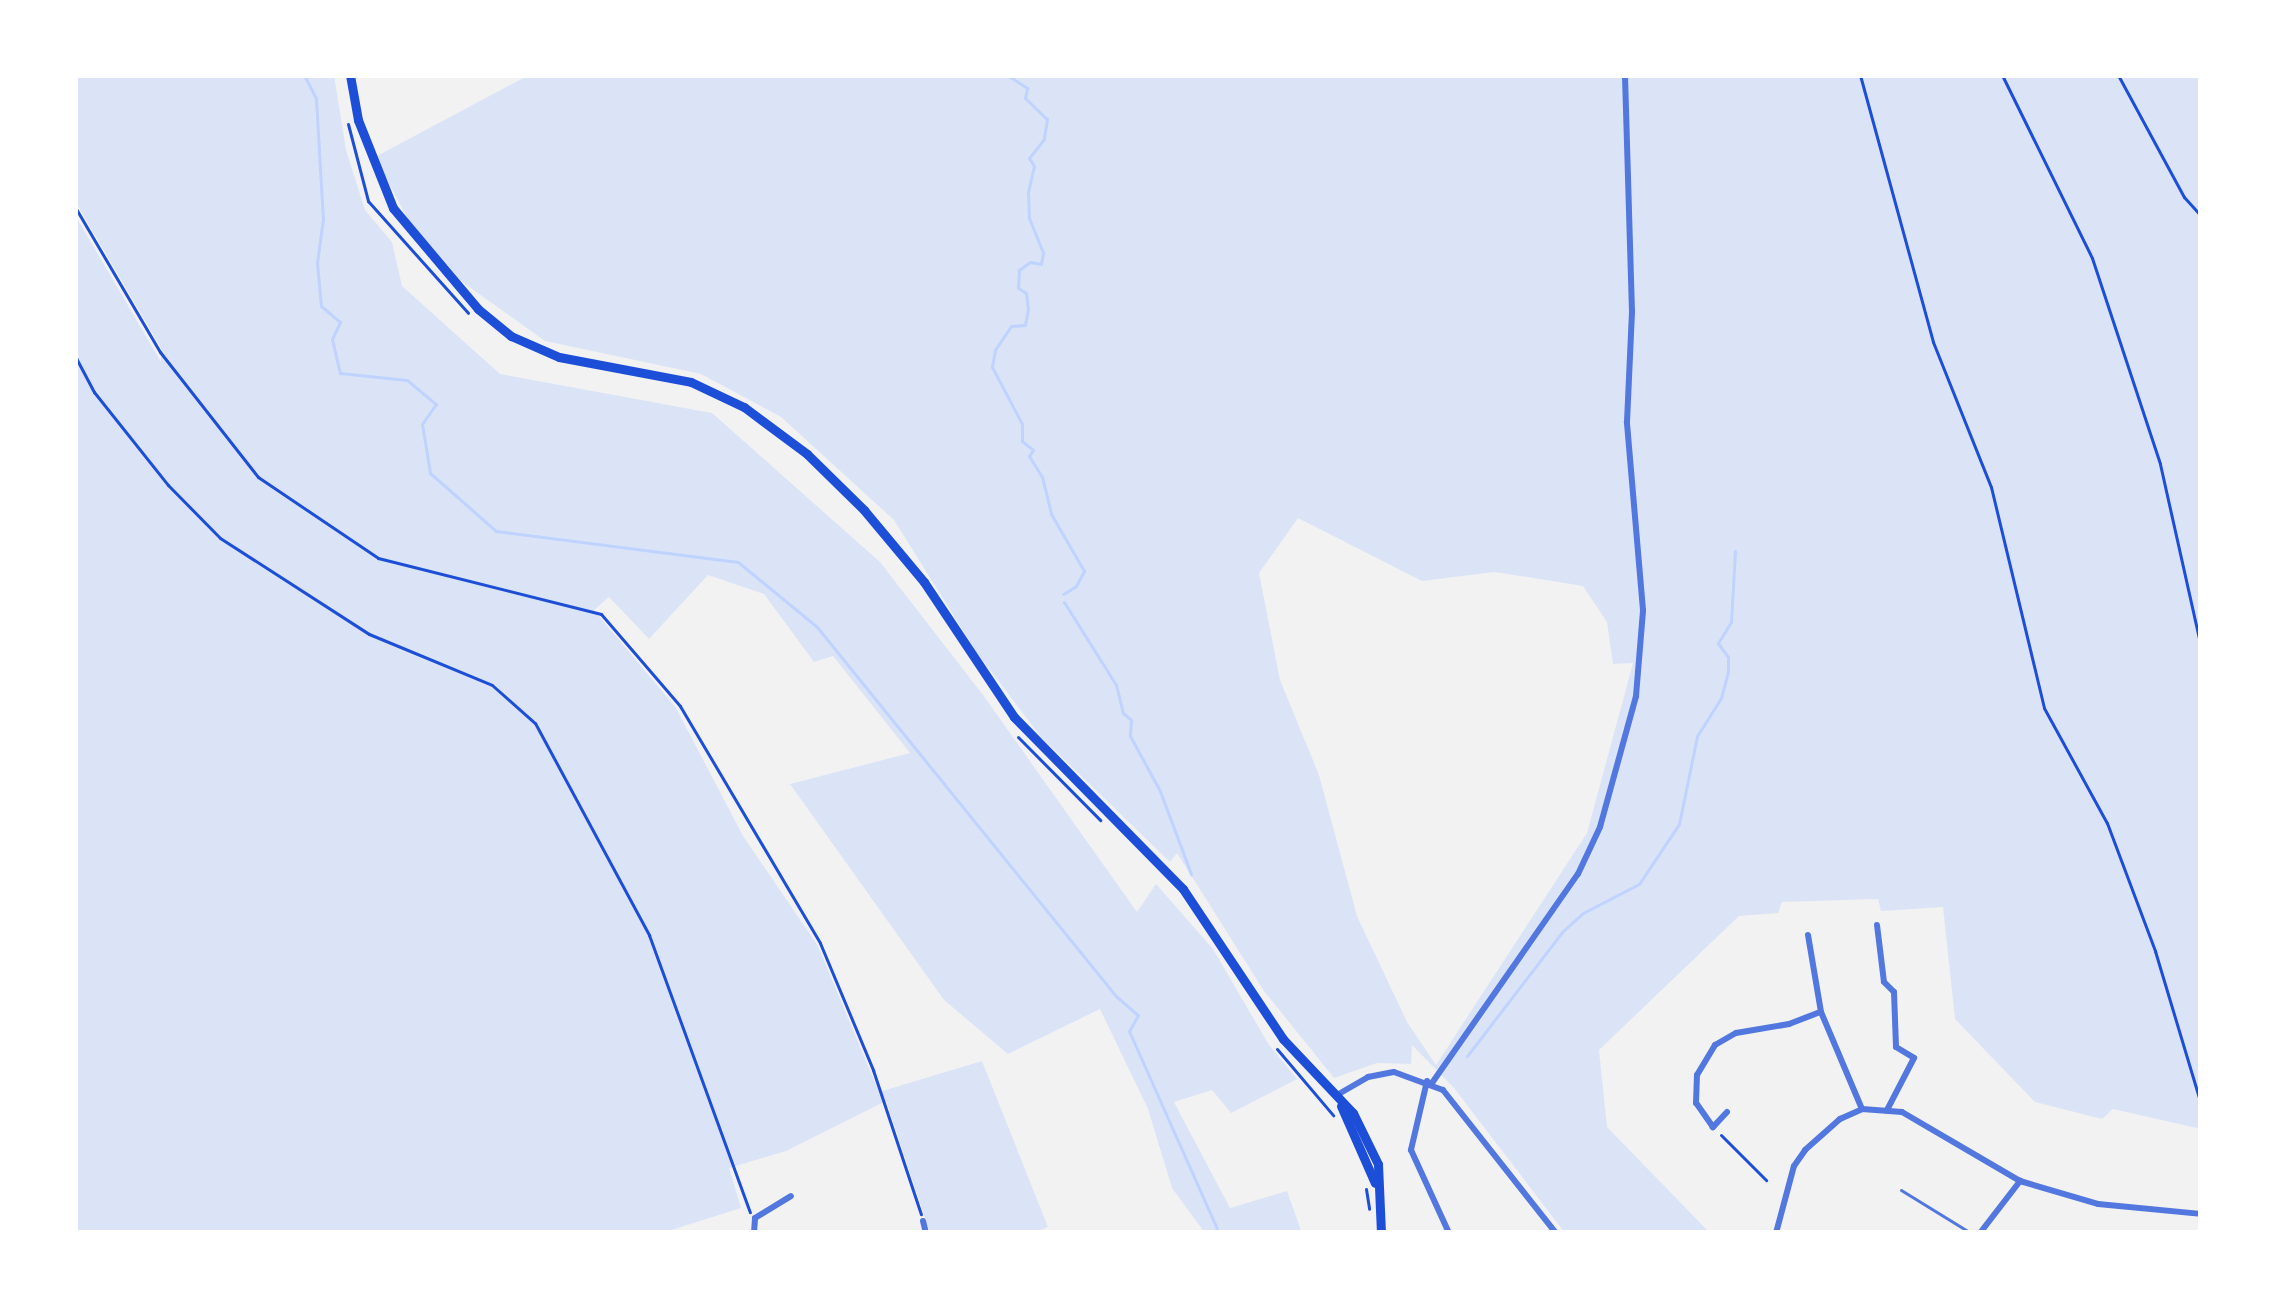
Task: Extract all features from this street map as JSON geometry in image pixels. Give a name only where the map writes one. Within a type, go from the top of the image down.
[{"type":"main road","points":[[350,75],[358,121],[393,208],[478,309],[511,336],[559,357],[691,382],[743,407],[807,454],[864,510],[924,582],[1014,717],[1050,760],[1183,890],[1282,1039],[1353,1113],[1378,1164],[1375,1184],[1381,1233]]},
{"type":"street","points":[[1449,1233],[1411,1150],[1429,1082],[1578,874],[1600,827],[1636,696],[1643,610],[1627,422],[1632,312],[1625,75]]},
{"type":"street","points":[[1877,925],[1883,982],[1894,992],[1895,1047],[1914,1058],[1888,1110]]},
{"type":"street","points":[[1808,935],[1821,1012],[1862,1109]]},
{"type":"street","points":[[1727,1112],[1713,1127],[1696,1102],[1697,1075],[1714,1045],[1736,1033],[1789,1024],[1821,1012]]},
{"type":"street","points":[[1337,1101],[1383,1073],[1429,1082],[1455,1102],[1556,1233]]},
{"type":"street","points":[[1776,1233],[1794,1166],[1805,1150],[1840,1119],[1862,1109],[1888,1110],[1926,1124],[2020,1181],[2098,1204],[2201,1214]]},
{"type":"street","points":[[1976,1233],[2020,1181]]},
{"type":"street","points":[[754,1233],[755,1218],[791,1196]]},
{"type":"street","points":[[923,1221],[926,1233]]},
{"type":"lane","points":[[1901,1190],[1976,1233]]},
{"type":"path","points":[[1860,75],[1933,342],[1991,487],[2044,708],[2107,823],[2155,950],[2201,1104]]},
{"type":"path","points":[[2002,75],[2092,258],[2160,464],[2201,648]]},
{"type":"path","points":[[2118,75],[2184,197],[2201,216]]},
{"type":"path","points":[[348,124],[368,201],[477,322]]},
{"type":"path","points":[[75,207],[160,352],[258,478],[378,558],[601,614],[680,706],[820,943],[873,1070],[923,1221]]},
{"type":"path","points":[[75,356],[94,392],[168,485],[220,538],[369,634],[492,686],[535,722],[649,935],[747,1209],[755,1218]]},
{"type":"path","points":[[1016,734],[1114,833]]},
{"type":"path","points":[[1713,1127],[1766,1180]]},
{"type":"shaded area","points":[[75,75],[334,75],[346,150],[365,210],[392,242],[402,286],[500,374],[712,413],[880,562],[983,695],[1137,912],[1156,884],[1213,949],[1269,1045],[1297,1079],[1231,1113],[1212,1090],[1174,1102],[1230,1208],[1287,1191],[1302,1233],[1205,1233],[1172,1188],[1148,1109],[1100,1009],[1008,1054],[944,1000],[790,784],[910,753],[833,656],[814,662],[764,594],[708,575],[649,639],[609,597],[594,610],[676,708],[743,836],[818,946],[879,1092],[982,1061],[1048,1227],[1033,1233],[930,1233],[886,1101],[786,1151],[729,1168],[741,1208],[662,1233],[75,1233],[75,215],[161,362],[161,348],[75,201]]},
{"type":"shaded area","points":[[529,75],[2201,75],[2201,1129],[2113,1109],[2102,1119],[2035,1102],[1955,1019],[1943,907],[1881,911],[1878,899],[1782,902],[1778,913],[1739,916],[1599,1050],[1607,1127],[1710,1233],[1565,1233],[1454,1088],[1412,1045],[1411,1064],[1377,1063],[1334,1078],[1264,991],[1177,853],[1170,862],[1041,737],[977,653],[894,520],[781,417],[701,374],[545,341],[461,281],[409,221],[375,157]],"holes":[[[1298,518],[1422,581],[1495,572],[1583,586],[1607,622],[1613,664],[1633,663],[1587,833],[1436,1065],[1407,1022],[1357,916],[1319,775],[1280,680],[1259,573]]]},
{"type":"waterway","points":[[304,75],[316,99],[323,219],[317,263],[321,306],[340,322],[332,339],[340,373],[407,380],[436,404],[422,424],[430,473],[496,531],[738,562],[817,627],[1117,997],[1138,1015],[1129,1031],[1219,1233]]},
{"type":"waterway","points":[[1007,75],[1027,88],[1025,98],[1047,119],[1044,139],[1029,158],[1034,166],[1028,191],[1029,218],[1043,253],[1041,264],[1030,262],[1019,270],[1018,288],[1026,293],[1028,309],[1025,325],[1011,326],[995,350],[992,367],[1022,424],[1022,441],[1033,450],[1029,456],[1042,477],[1051,514],[1084,571],[1076,586],[1063,594]]},
{"type":"waterway","points":[[1467,1056],[1563,931],[1583,913],[1639,884],[1679,824],[1697,736],[1721,698],[1728,672],[1728,657],[1718,643],[1731,622],[1735,551]]},
{"type":"waterway","points":[[1064,602],[1116,685],[1123,713],[1131,720],[1130,736],[1160,791],[1191,874]]}]
